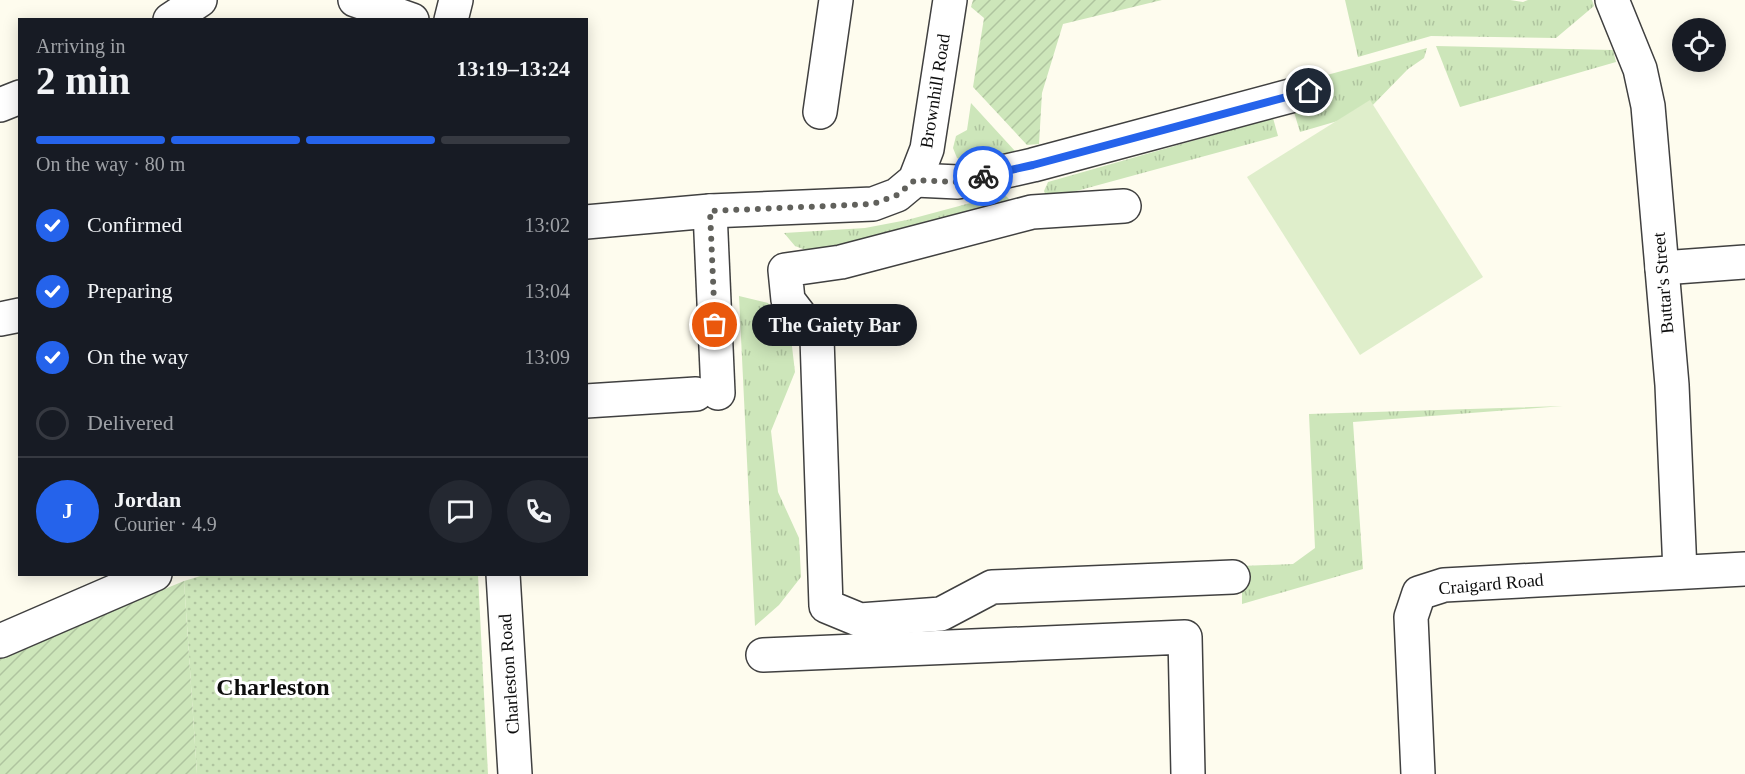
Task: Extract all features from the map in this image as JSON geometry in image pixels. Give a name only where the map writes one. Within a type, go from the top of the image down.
[{"type":"street","points":[[173,18],[200,0]]},
{"type":"street","points":[[355,0],[406,18]]},
{"type":"street","points":[[452,18],[456,0]]},
{"type":"street","points":[[820,111],[836,0]]},
{"type":"street","name":"Brownhill Road","points":[[915,180],[927,149],[950,0]]},
{"type":"street","name":"Buttar's Street","points":[[1612,0],[1640,69],[1648,106],[1672,385],[1680,572]]},
{"type":"street","points":[[588,222],[710,211],[873,204],[897,195],[915,180],[958,182],[1309,91]]},
{"type":"street","points":[[0,105],[18,98]]},
{"type":"street","points":[[1019,168],[1032,212]]},
{"type":"street","points":[[1124,206],[1032,212],[841,262],[785,270],[789,300],[817,338],[826,606],[860,620],[941,614],[992,587],[1233,577]]},
{"type":"street","points":[[588,401],[707,394],[710,211]]},
{"type":"street","points":[[1662,268],[1745,262]]},
{"type":"street","points":[[0,320],[18,316]]},
{"type":"street","name":"Craigard Road","points":[[1418,774],[1411,617],[1419,593],[1444,585],[1745,568]]},
{"type":"street","points":[[0,640],[149,576]]},
{"type":"street","name":"Charleston Road","points":[[502,576],[515,774]]},
{"type":"street","points":[[763,655],[1185,637],[1188,774]]},
{"type":"green space","points":[[973,0],[1162,0],[1063,24],[1042,93],[1039,144],[1027,145],[973,87],[984,18],[971,7]]},
{"type":"green space","points":[[1345,0],[1510,0],[1523,2],[1528,0],[1592,0],[1594,6],[1556,38],[1431,36],[1358,57]]},
{"type":"green space","points":[[1436,46],[1613,50],[1616,62],[1460,107]]},
{"type":"green space","points":[[1427,48],[1424,58],[1408,69],[1365,113],[1300,132],[1294,112],[1319,105],[1312,79]]},
{"type":"green space","points":[[1370,100],[1483,277],[1360,355],[1247,177]]},
{"type":"green space","points":[[971,103],[1015,151],[968,163],[957,158],[953,148],[956,136],[967,130]]},
{"type":"green space","points":[[1273,118],[1278,136],[1047,199],[1044,191],[1048,182]]},
{"type":"green space","points":[[1004,194],[1015,205],[819,255],[795,246],[784,233],[865,228],[907,220]]},
{"type":"green space","points":[[739,296],[768,303],[791,338],[795,372],[771,431],[778,492],[799,538],[801,577],[779,605],[755,626]]},
{"type":"green space","points":[[1563,406],[1353,422],[1363,569],[1242,604],[1242,566],[1293,564],[1315,548],[1309,414]]},
{"type":"green space","points":[[200,576],[478,576],[488,774],[197,774],[184,581]]},
{"type":"green space","points":[[184,581],[197,774],[0,774],[0,657]]},
{"type":"way so far","points":[[715,325],[710,211],[873,204],[897,195],[915,180],[958,182],[983,176]]},
{"type":"place","name":"The Gaiety Bar","points":[[715,325]]},
{"type":"district","name":"Charleston","points":[[273,687]]},
{"type":"route","points":[[983,176],[1033,165],[1309,91]]}]
